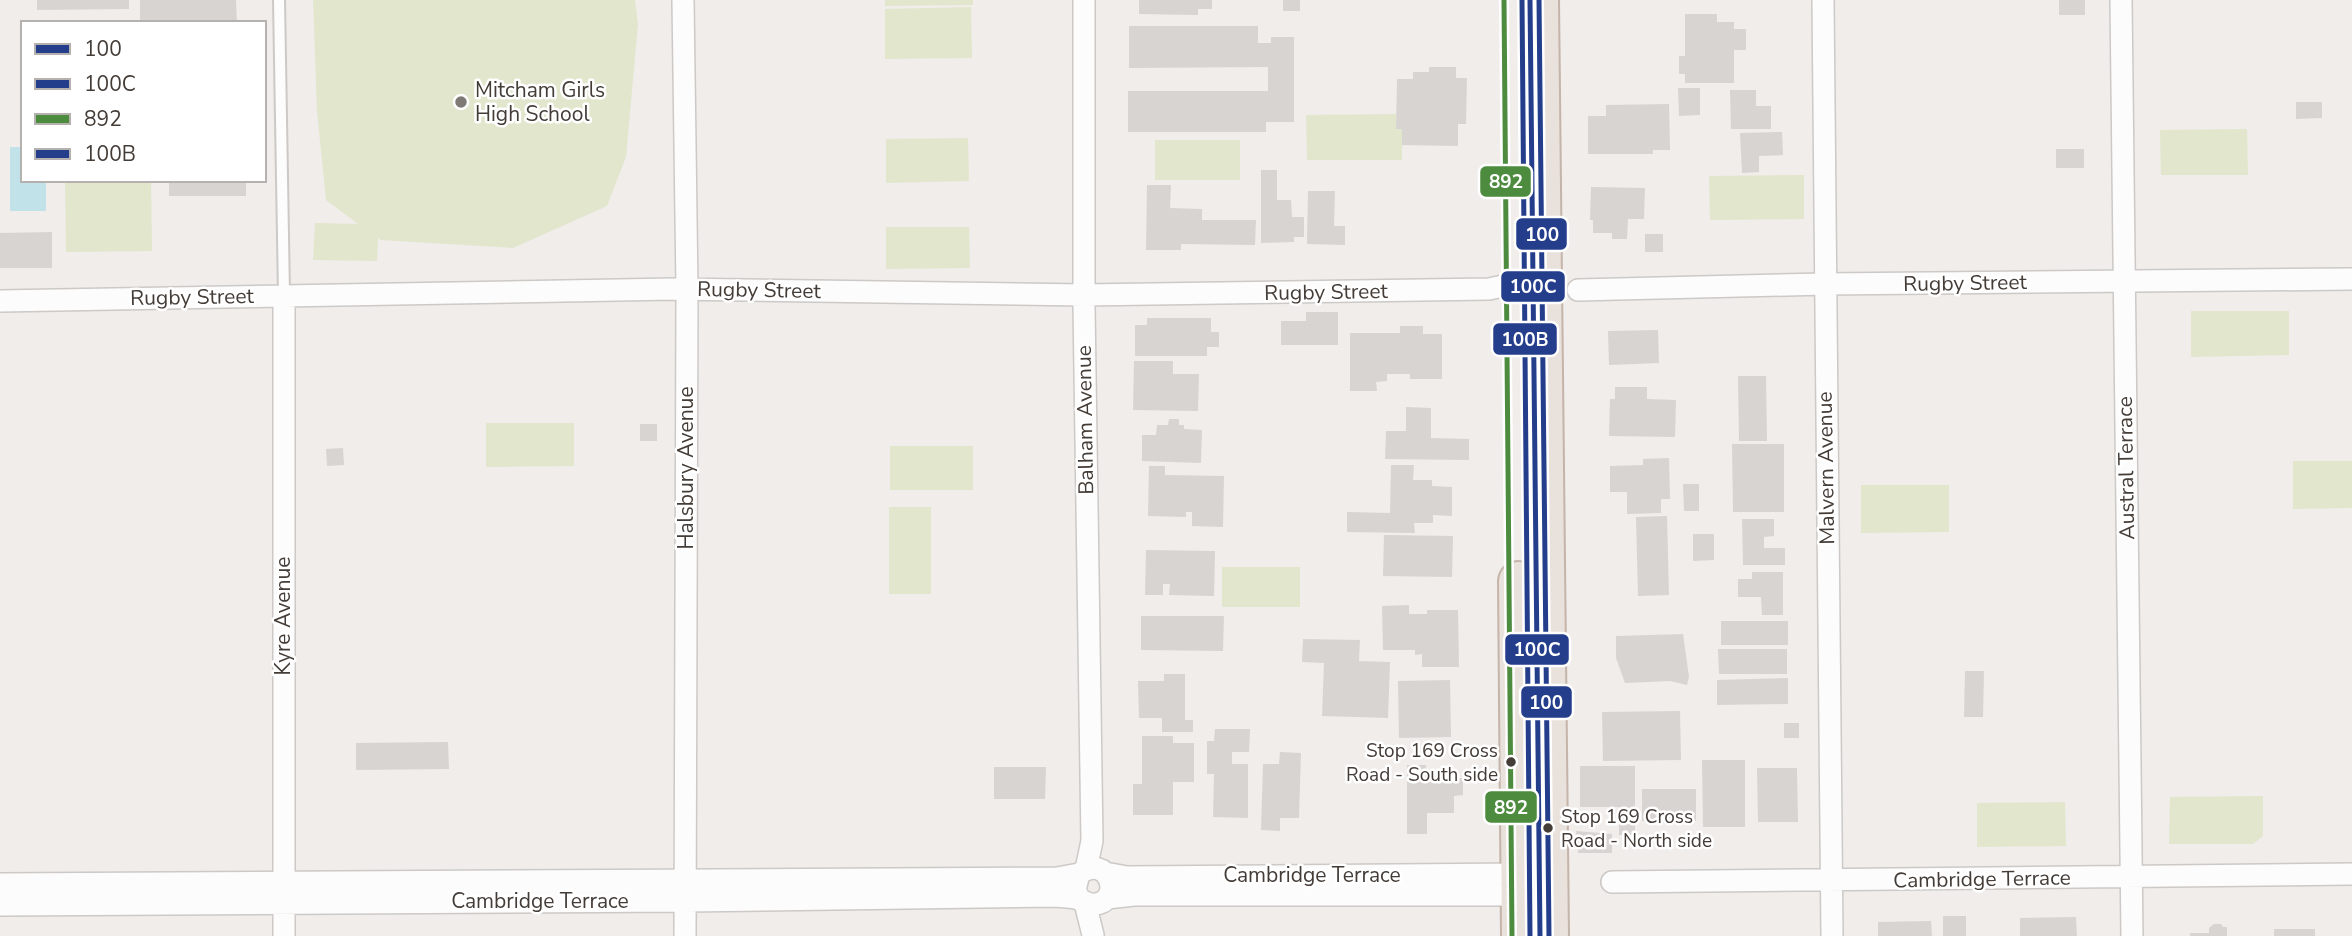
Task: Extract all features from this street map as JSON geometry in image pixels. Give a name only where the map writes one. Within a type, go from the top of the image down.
[{"type":"highway","points":[[1513,0],[1529,884],[1549,936]]},
{"type":"highway","points":[[1521,936],[1529,884],[1539,0]]},
{"type":"street","name":"Halsbury Avenue","points":[[683,0],[687,289],[685,936]]},
{"type":"street","name":"Balham Avenue","points":[[1084,0],[1083,295],[1093,871]]},
{"type":"street","name":"Malvern Avenue","points":[[1823,0],[1832,936]]},
{"type":"street","name":"Austral Terrace","points":[[2121,0],[2132,936]]},
{"type":"street","name":"Rugby Street","points":[[1578,290],[1824,284],[2352,279]]},
{"type":"street","name":"Rugby Street","points":[[0,301],[687,289],[1083,295],[1489,289],[1517,282]]},
{"type":"street","name":"Kyre Avenue","points":[[284,295],[284,936]]},
{"type":"street","name":"Cambridge Terrace","points":[[949,888],[1057,878],[1093,871],[1171,885],[1529,884]]},
{"type":"street","points":[[1093,871],[1109,877],[1111,888],[1093,901],[1075,890],[1093,871]]},
{"type":"street","name":"Cambridge Terrace","points":[[1612,882],[2352,874]]},
{"type":"street","name":"Cambridge Terrace","points":[[572,891],[684,879],[826,889]]},
{"type":"street","name":"Cambridge Terrace","points":[[0,884],[39,894]]},
{"type":"street","name":"Cambridge Terrace","points":[[0,905],[39,894],[572,891],[685,901],[826,889],[892,888],[949,888],[1093,901],[1134,895],[1171,885]]},
{"type":"street","points":[[1093,901],[1093,936]]},
{"type":"lane","points":[[279,0],[284,295]]},
{"type":"green space","points":[[313,0],[635,0],[638,24],[626,157],[607,206],[513,248],[378,238],[377,261],[313,260],[315,223],[358,224],[326,200],[317,111]]},
{"type":"green space","points":[[885,0],[973,0],[973,5],[885,6]]},
{"type":"green space","points":[[971,7],[972,58],[885,59],[885,9]]},
{"type":"green space","points":[[1396,114],[1396,129],[1402,129],[1402,160],[1307,160],[1306,115]]},
{"type":"green space","points":[[2247,129],[2248,175],[2161,175],[2160,130]]},
{"type":"green space","points":[[968,138],[969,181],[886,183],[886,139]]},
{"type":"green space","points":[[1155,140],[1240,140],[1240,180],[1155,180]]},
{"type":"green space","points":[[1804,175],[1804,219],[1710,220],[1709,176]]},
{"type":"green space","points":[[65,182],[151,182],[152,251],[66,252]]},
{"type":"green space","points":[[886,227],[969,227],[970,268],[886,269]]},
{"type":"green space","points":[[2191,311],[2289,311],[2289,355],[2191,357]]},
{"type":"green space","points":[[486,423],[574,423],[574,466],[486,467]]},
{"type":"green space","points":[[890,446],[973,446],[973,490],[890,490]]},
{"type":"green space","points":[[2293,461],[2352,461],[2352,508],[2293,509]]},
{"type":"green space","points":[[1861,485],[1949,485],[1949,532],[1861,533]]},
{"type":"green space","points":[[889,507],[931,507],[931,594],[889,594]]},
{"type":"green space","points":[[1222,567],[1300,567],[1300,607],[1222,607]]},
{"type":"green space","points":[[2263,796],[2263,836],[2253,844],[2169,844],[2170,797]]},
{"type":"green space","points":[[2065,802],[2066,846],[1977,847],[1977,803]]},
{"type":"water","points":[[10,147],[21,147],[21,182],[46,182],[46,211],[10,211]]},
{"type":"building","points":[[37,0],[129,0],[129,9],[37,10]]},
{"type":"building","points":[[140,0],[236,0],[237,21],[140,21]]},
{"type":"building","points":[[1139,0],[1212,0],[1212,9],[1198,9],[1198,15],[1139,14]]},
{"type":"building","points":[[1283,0],[1300,0],[1300,11],[1283,11]]},
{"type":"building","points":[[2059,0],[2085,0],[2085,15],[2059,15]]},
{"type":"building","points":[[1685,14],[1717,14],[1717,22],[1734,22],[1734,29],[1746,29],[1746,50],[1734,50],[1734,83],[1685,83],[1685,74],[1679,74],[1679,56],[1685,56]]},
{"type":"building","points":[[1129,26],[1258,26],[1258,43],[1271,43],[1271,37],[1294,37],[1294,122],[1266,122],[1266,132],[1128,132],[1128,91],[1268,91],[1268,67],[1129,68]]},
{"type":"building","points":[[1429,67],[1456,67],[1456,78],[1467,78],[1466,124],[1458,124],[1458,146],[1402,145],[1402,129],[1396,129],[1397,79],[1413,79],[1413,72],[1429,72]]},
{"type":"building","points":[[1678,88],[1700,88],[1700,115],[1679,116]]},
{"type":"building","points":[[1730,90],[1756,90],[1756,106],[1771,106],[1771,129],[1731,129]]},
{"type":"building","points":[[2296,102],[2322,102],[2322,118],[2296,119]]},
{"type":"building","points":[[1669,104],[1670,150],[1653,150],[1653,154],[1588,154],[1588,116],[1606,116],[1606,105]]},
{"type":"building","points":[[1782,132],[1783,155],[1759,156],[1759,172],[1742,173],[1740,133]]},
{"type":"building","points":[[2056,149],[2084,149],[2084,168],[2056,168]]},
{"type":"building","points":[[1261,170],[1277,170],[1277,200],[1291,200],[1292,217],[1304,217],[1304,237],[1294,237],[1294,242],[1261,243]]},
{"type":"building","points":[[169,182],[246,182],[246,196],[169,196]]},
{"type":"building","points":[[1147,185],[1171,185],[1170,208],[1202,209],[1202,220],[1256,220],[1255,245],[1181,244],[1181,250],[1146,250]]},
{"type":"building","points":[[1591,187],[1645,188],[1644,219],[1628,219],[1627,239],[1612,239],[1612,233],[1593,233],[1593,220],[1590,220]]},
{"type":"building","points":[[1308,191],[1335,191],[1334,226],[1345,226],[1345,245],[1307,244]]},
{"type":"building","points":[[52,232],[52,268],[0,268],[0,233]]},
{"type":"building","points":[[1645,234],[1663,234],[1663,252],[1645,252]]},
{"type":"building","points":[[1306,312],[1338,312],[1338,345],[1281,345],[1281,321],[1306,321]]},
{"type":"building","points":[[1147,318],[1211,318],[1211,332],[1219,332],[1219,347],[1207,347],[1207,356],[1135,356],[1135,325],[1147,325]]},
{"type":"building","points":[[1400,326],[1423,326],[1423,334],[1442,334],[1442,379],[1410,379],[1410,374],[1387,374],[1387,381],[1376,382],[1377,391],[1350,391],[1350,333],[1400,333]]},
{"type":"building","points":[[1658,330],[1659,363],[1609,365],[1608,331]]},
{"type":"building","points":[[1134,361],[1173,361],[1173,374],[1199,374],[1198,411],[1133,410]]},
{"type":"building","points":[[1738,376],[1766,376],[1767,441],[1739,441]]},
{"type":"building","points":[[1615,387],[1647,387],[1647,399],[1676,400],[1675,437],[1609,436],[1610,399],[1615,399]]},
{"type":"building","points":[[1406,407],[1431,408],[1431,438],[1469,439],[1469,460],[1385,459],[1386,431],[1406,431]]},
{"type":"building","points":[[1169,419],[1179,419],[1179,425],[1184,425],[1184,429],[1202,430],[1201,463],[1142,461],[1142,435],[1156,435],[1157,425],[1168,425]]},
{"type":"building","points":[[640,424],[657,424],[657,441],[640,441]]},
{"type":"building","points":[[1732,444],[1784,444],[1784,512],[1733,512]]},
{"type":"building","points":[[343,448],[344,465],[327,466],[326,449]]},
{"type":"building","points":[[1669,458],[1670,499],[1661,499],[1661,513],[1627,514],[1627,492],[1610,492],[1610,466],[1643,465],[1643,459]]},
{"type":"building","points":[[1391,465],[1414,465],[1413,480],[1432,480],[1432,486],[1452,487],[1452,516],[1433,515],[1433,523],[1414,523],[1415,533],[1347,532],[1347,512],[1390,513]]},
{"type":"building","points":[[1149,466],[1165,466],[1165,475],[1224,476],[1223,527],[1192,526],[1192,512],[1186,512],[1186,517],[1148,516]]},
{"type":"building","points":[[1683,484],[1699,484],[1699,511],[1684,511]]},
{"type":"building","points":[[1667,516],[1669,595],[1638,596],[1636,517]]},
{"type":"building","points":[[1742,519],[1774,519],[1774,536],[1764,537],[1764,548],[1785,548],[1785,565],[1743,565]]},
{"type":"building","points":[[1693,534],[1714,534],[1714,560],[1693,561]]},
{"type":"building","points":[[1384,535],[1453,536],[1452,577],[1383,576]]},
{"type":"building","points":[[1146,550],[1215,551],[1214,596],[1169,595],[1170,584],[1163,584],[1163,595],[1145,595]]},
{"type":"building","points":[[1752,572],[1783,572],[1783,615],[1762,615],[1761,597],[1738,597],[1738,579],[1752,579]]},
{"type":"building","points":[[1409,605],[1409,614],[1427,614],[1427,610],[1458,610],[1459,667],[1422,667],[1422,654],[1415,655],[1415,650],[1383,650],[1382,606]]},
{"type":"building","points":[[1141,616],[1224,616],[1223,651],[1141,650]]},
{"type":"building","points":[[1721,621],[1788,621],[1788,645],[1721,645]]},
{"type":"building","points":[[1683,634],[1689,677],[1687,685],[1670,681],[1625,683],[1616,658],[1616,636]]},
{"type":"building","points":[[1303,639],[1360,640],[1359,661],[1390,662],[1388,718],[1322,716],[1324,663],[1302,662]]},
{"type":"building","points":[[1718,649],[1787,649],[1787,674],[1719,674]]},
{"type":"building","points":[[1965,671],[1984,671],[1983,717],[1964,717]]},
{"type":"building","points":[[1164,674],[1185,674],[1185,720],[1193,720],[1193,732],[1162,732],[1162,718],[1139,718],[1138,681],[1164,681]]},
{"type":"building","points":[[1788,678],[1788,704],[1717,705],[1717,680]]},
{"type":"building","points":[[1450,680],[1451,737],[1399,738],[1398,681]]},
{"type":"building","points":[[1680,711],[1681,760],[1603,761],[1602,712]]},
{"type":"building","points":[[1784,723],[1799,723],[1799,738],[1784,738]]},
{"type":"building","points":[[1215,729],[1250,729],[1249,752],[1232,752],[1232,764],[1248,764],[1248,818],[1213,817],[1214,774],[1207,774],[1207,741],[1214,741]]},
{"type":"building","points":[[1142,736],[1173,736],[1173,743],[1194,743],[1194,782],[1173,782],[1173,815],[1133,815],[1133,784],[1142,784]]},
{"type":"building","points":[[448,742],[449,769],[356,770],[356,743]]},
{"type":"building","points":[[1280,752],[1301,753],[1299,818],[1280,818],[1280,831],[1261,830],[1263,764],[1279,764]]},
{"type":"building","points":[[1702,760],[1745,760],[1745,827],[1703,827]]},
{"type":"building","points":[[1407,765],[1426,765],[1426,771],[1453,771],[1453,778],[1463,778],[1463,795],[1454,796],[1454,813],[1427,813],[1427,834],[1407,834]]},
{"type":"building","points":[[1580,766],[1635,766],[1635,835],[1619,835],[1619,807],[1580,807]]},
{"type":"building","points":[[994,767],[1046,767],[1045,799],[994,799]]},
{"type":"building","points":[[1757,768],[1797,768],[1798,822],[1758,822]]},
{"type":"building","points":[[1642,789],[1696,789],[1696,821],[1642,821]]},
{"type":"building","points":[[1576,831],[1612,834],[1612,853],[1578,853]]},
{"type":"building","points":[[1943,916],[1966,916],[1966,936],[1943,936]]},
{"type":"building","points":[[2076,917],[2077,936],[2020,936],[2020,918]]},
{"type":"building","points":[[1931,921],[1932,936],[1878,936],[1878,922]]},
{"type":"building","points":[[2214,924],[2227,927],[2227,936],[2190,936],[2190,933],[2209,933],[2209,928]]},
{"type":"building","points":[[2274,929],[2315,929],[2315,936],[2274,936]]},
{"type":"transit line","name":"892","points":[[1504,0],[1512,936]]},
{"type":"transit line","name":"100B","points":[[1522,0],[1530,936]]},
{"type":"transit line","name":"100C","points":[[1530,0],[1540,936]]},
{"type":"transit line","name":"100","points":[[1539,0],[1549,936]]},
{"type":"place","name":"Mitcham Girls High School","points":[[461,102]]},
{"type":"place","name":"Stop 169 Cross Road - South side","points":[[1511,762]]},
{"type":"place","name":"Stop 169 Cross Road - North side","points":[[1548,828]]}]
